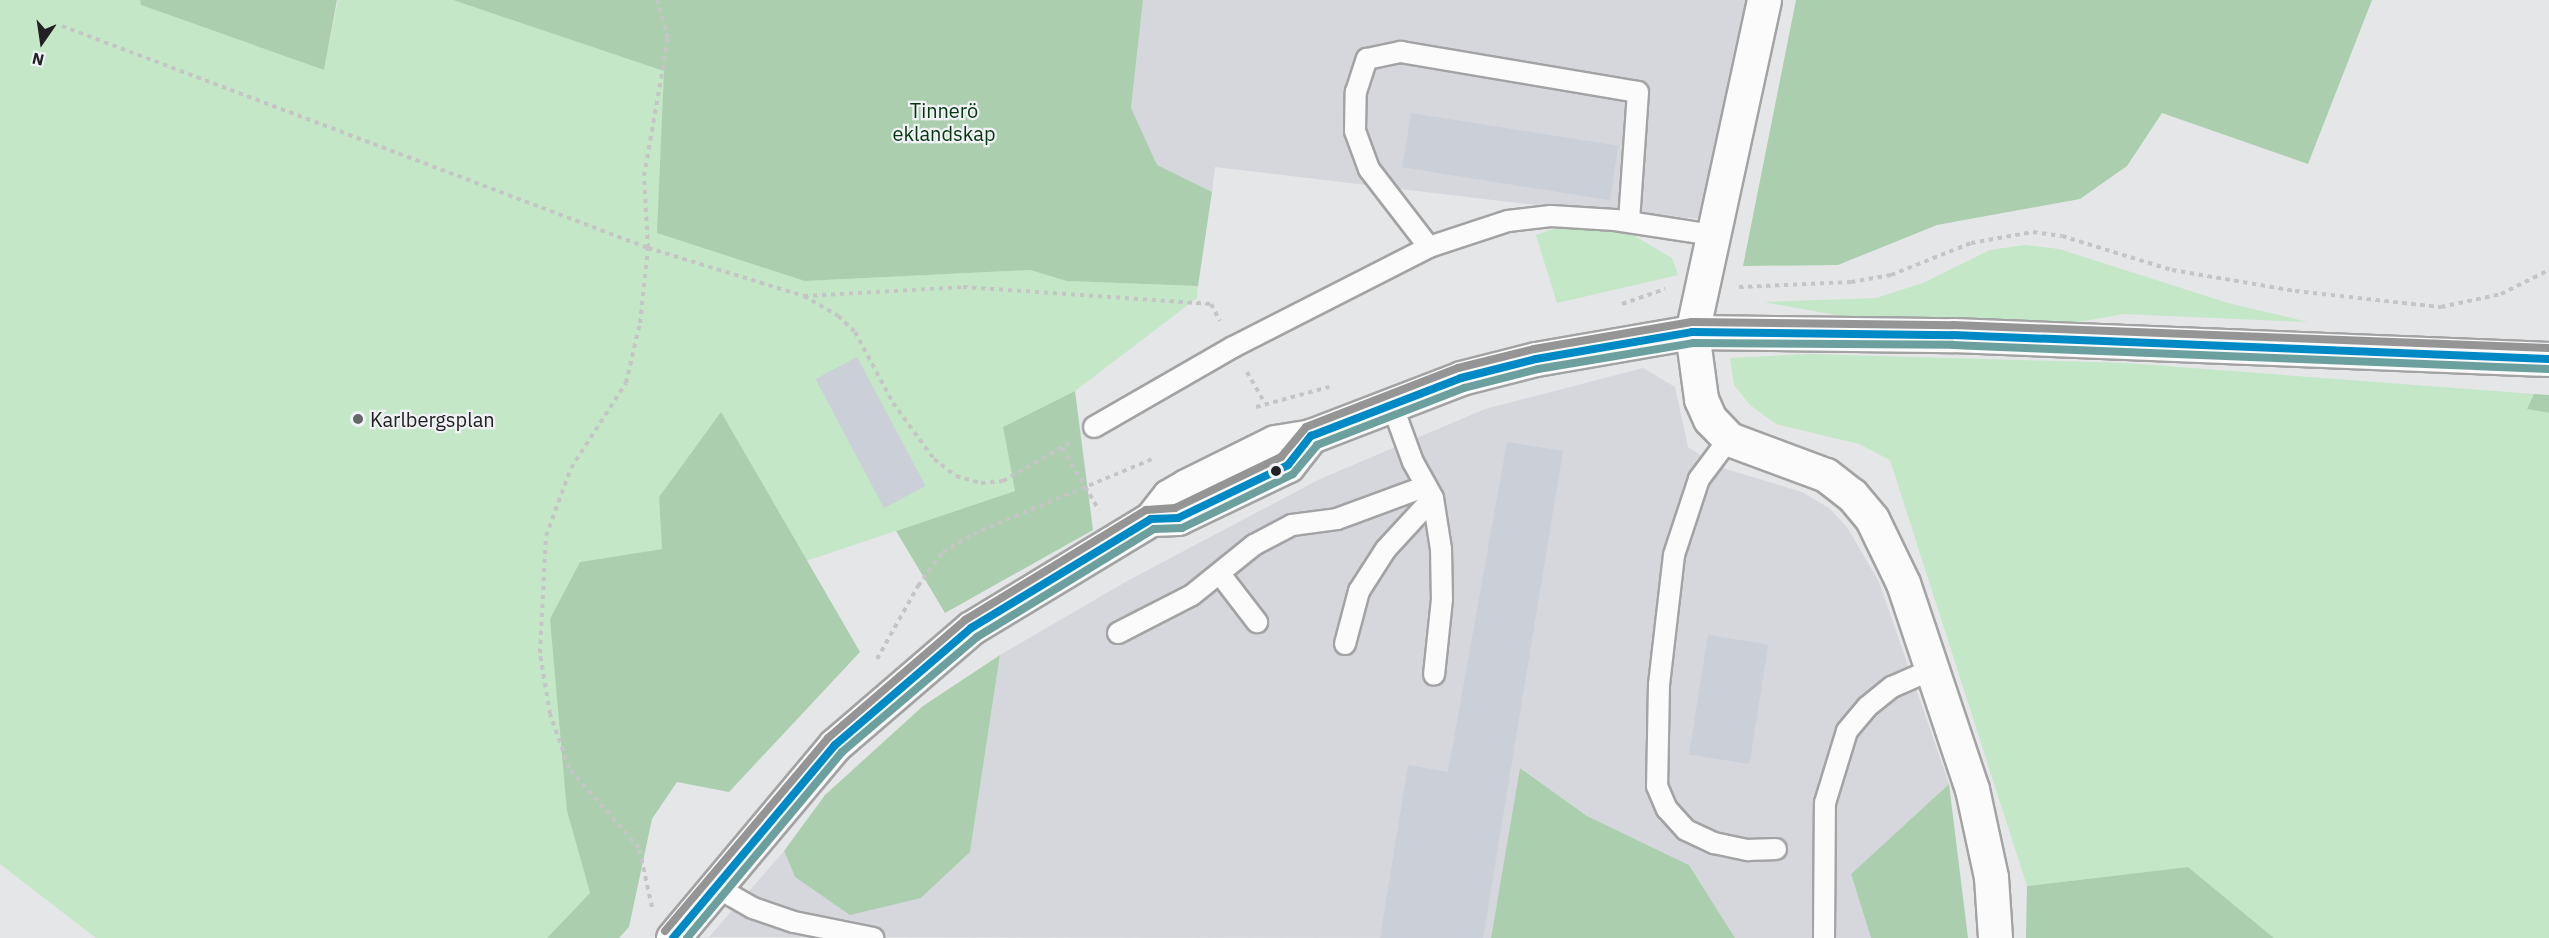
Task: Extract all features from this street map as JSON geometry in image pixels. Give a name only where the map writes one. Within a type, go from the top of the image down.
[{"type":"street","points":[[1764,0],[1692,332],[1701,399],[1710,419],[1730,439],[1826,475],[1852,495],[1888,547],[1931,670],[1984,839],[1995,938]]},
{"type":"street","points":[[664,927],[716,887],[835,745],[935,655],[970,628],[1150,519],[1178,518],[1288,465],[1311,435],[1391,402],[1536,359],[1692,332],[2000,336],[2549,359]]},
{"type":"lane","points":[[1429,247],[1369,169],[1355,131],[1356,92],[1367,59],[1401,52],[1638,92],[1629,222]]},
{"type":"lane","points":[[1094,427],[1233,347],[1429,247],[1508,221],[1551,216],[1629,222],[1712,235]]},
{"type":"lane","points":[[1391,402],[1429,492],[1441,549],[1442,599],[1434,675]]},
{"type":"lane","points":[[1730,439],[1699,479],[1674,555],[1655,768],[1667,809],[1686,830],[1714,843],[1748,850],[1776,849]]},
{"type":"lane","points":[[1118,633],[1192,595],[1254,544],[1292,525],[1337,519],[1429,492]]},
{"type":"lane","points":[[1345,644],[1359,591],[1386,549],[1429,492]]},
{"type":"lane","points":[[1220,574],[1257,622]]},
{"type":"lane","points":[[1824,938],[1825,803],[1848,731],[1867,707],[1892,687],[1931,670]]},
{"type":"lane","points":[[716,887],[753,908],[794,922],[873,938]]},
{"type":"path","points":[[657,0],[668,38],[644,176],[648,248],[640,323],[626,383],[571,468],[546,536],[540,652],[550,714],[569,768],[639,848],[664,927]]},
{"type":"path","points":[[62,26],[648,248],[804,296],[838,316],[855,332],[893,403],[934,459],[956,476],[981,483],[1003,481],[1094,427]]},
{"type":"path","points":[[804,296],[963,287],[1211,304]]},
{"type":"path","points":[[1062,448],[1088,489]]},
{"type":"shaded area","points":[[1143,0],[1749,0],[1702,219],[1526,204],[1215,167],[1212,192],[1157,166],[1131,108]]},
{"type":"shaded area","points":[[1643,368],[1675,387],[1688,447],[1719,467],[1802,492],[1829,508],[1847,527],[1879,582],[1949,784],[1851,874],[1871,938],[1735,938],[1689,865],[1587,816],[1521,768],[1491,938],[709,937],[784,851],[795,877],[921,898],[970,852],[1000,655],[1129,580],[1320,479],[1485,409]]},
{"type":"green space","name":"Karlbergsplan","points":[[0,0],[140,0],[141,5],[324,70],[338,0],[453,0],[486,11],[1083,0],[805,281],[1030,270],[1067,281],[1198,286],[1197,298],[1075,391],[1003,427],[1015,491],[806,561],[721,413],[659,497],[662,549],[580,562],[567,811],[590,893],[547,938],[96,938],[0,864]]},
{"type":"green space","points":[[140,0],[337,0],[324,70],[141,5]]},
{"type":"green space","name":"Tinnerö eklandskap","points":[[453,0],[1143,0],[1131,108],[1157,165],[1212,192],[1198,286],[1067,281],[1030,270],[805,281],[657,233],[664,71]]},
{"type":"green space","points":[[1796,0],[2372,0],[2308,164],[2162,113],[2127,166],[2080,199],[1937,225],[1838,265],[1743,266]]},
{"type":"green space","points":[[1559,227],[1631,234],[1672,258],[1678,275],[1557,303],[1536,235]]},
{"type":"green space","points":[[2025,245],[2059,249],[2228,303],[2308,322],[2124,314],[2066,324],[1841,316],[1764,302],[1876,298],[1923,283],[1990,250]]},
{"type":"green space","points":[[1810,354],[2126,363],[2534,394],[2527,409],[2549,413],[2549,938],[2274,938],[2188,867],[2027,886],[1890,460],[1859,444],[1776,424],[1750,405],[1734,385],[1730,358]]},
{"type":"green space","points":[[1075,391],[1093,530],[945,613],[896,531],[1015,491],[1003,427]]},
{"type":"green space","points":[[2534,394],[2549,395],[2549,413],[2527,409]]},
{"type":"green space","points":[[721,412],[860,652],[729,792],[677,782],[652,819],[629,927],[619,938],[547,938],[590,893],[567,811],[550,619],[580,562],[662,549],[659,497]]},
{"type":"green space","points":[[1000,655],[970,852],[921,898],[850,915],[795,877],[784,851],[825,795],[923,706]]},
{"type":"green space","points":[[1520,768],[1587,816],[1689,865],[1735,938],[1491,938]]},
{"type":"green space","points":[[1949,784],[1968,938],[1871,938],[1851,874]]},
{"type":"green space","points":[[2188,867],[2274,938],[2026,938],[2027,886]]},
{"type":"building","points":[[1411,113],[1618,146],[1610,200],[1402,167]]},
{"type":"building","points":[[857,357],[926,486],[884,508],[816,379]]},
{"type":"building","points":[[1507,442],[1563,451],[1483,938],[1380,938],[1408,765],[1448,772]]},
{"type":"building","points":[[1708,635],[1768,645],[1749,764],[1689,755]]},
{"type":"transit line","points":[[665,931],[828,738],[965,620],[1146,510],[1175,508],[1281,457],[1306,427],[1458,368],[1534,349],[1692,322],[1953,325],[2549,348]]},
{"type":"transit line","points":[[673,938],[835,745],[971,628],[1151,519],[1178,518],[1288,465],[1311,436],[1461,378],[1536,359],[1692,332],[1953,335],[2549,359]]},
{"type":"transit line","points":[[687,938],[842,752],[977,637],[1154,529],[1182,528],[1293,474],[1317,445],[1464,388],[1538,369],[1693,343],[1953,345],[2549,369]]},
{"type":"place","name":"Karlbergsplan","points":[[358,419]]}]
